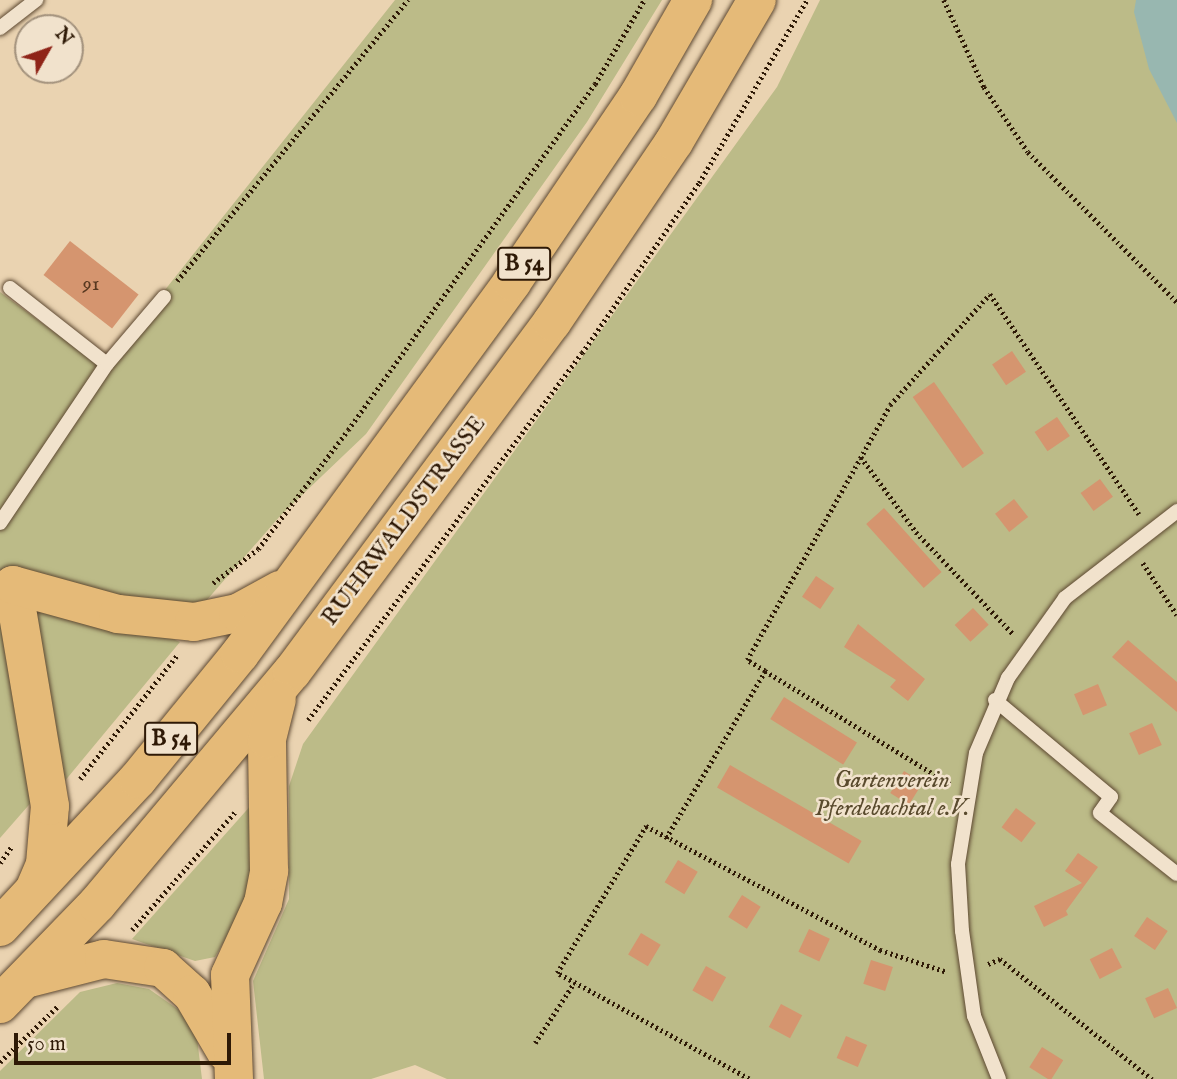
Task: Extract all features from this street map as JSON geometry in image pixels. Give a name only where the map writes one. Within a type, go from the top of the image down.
[{"type":"highway","name":"B 54","points":[[0,926],[138,779],[298,575],[512,282],[638,96],[693,0]]},
{"type":"highway","name":"RUHRWALDSTRASSE","points":[[12,992],[178,811],[292,672],[552,322],[674,142],[757,0]]},
{"type":"highway","points":[[32,894],[45,864],[50,806],[13,585],[127,616],[196,608],[259,605],[298,575]]},
{"type":"highway","points":[[233,1073],[230,975],[263,903],[269,871],[267,739],[276,702],[292,672]]},
{"type":"highway","points":[[12,992],[104,959],[163,968],[199,1003],[233,1073]]},
{"type":"lane","points":[[0,28],[36,0]]},
{"type":"lane","points":[[10,288],[107,364]]},
{"type":"lane","points":[[0,523],[107,364],[164,297]]},
{"type":"lane","points":[[999,1079],[974,1016],[967,974],[958,864],[966,794],[995,700],[1026,647],[1065,598],[1130,543],[1177,511]]},
{"type":"lane","points":[[995,700],[1111,797],[1100,813],[1177,874]]},
{"type":"path","points":[[164,297],[408,0]]},
{"type":"path","points":[[50,806],[81,779],[162,678],[190,637],[196,608],[258,549],[348,430],[588,94],[644,0]]},
{"type":"path","points":[[306,722],[582,354],[699,183],[807,0]]},
{"type":"path","points":[[944,0],[984,87],[1028,152],[1177,302]]},
{"type":"path","points":[[966,794],[747,660],[890,405],[990,294],[1150,529]]},
{"type":"path","points":[[861,457],[916,531],[1026,647]]},
{"type":"path","points":[[1130,543],[1177,615]]},
{"type":"path","points":[[666,838],[765,671]]},
{"type":"path","points":[[124,939],[244,802]]},
{"type":"path","points":[[749,1079],[557,973],[646,826],[880,950],[960,976],[1000,959],[1152,1079]]},
{"type":"path","points":[[0,863],[16,841]]},
{"type":"path","points":[[535,1043],[574,983]]},
{"type":"path","points":[[0,1062],[62,1002]]},
{"type":"green space","points":[[395,0],[662,0],[587,122],[366,434],[280,516],[173,639],[180,642],[59,788],[56,774],[0,838],[0,292],[103,368]]},
{"type":"green space","name":"Gartenverein Pferdebachtal e.V.","points":[[820,0],[1177,0],[1177,1079],[447,1079],[415,1065],[371,1079],[264,1079],[253,981],[289,899],[289,786],[303,744],[777,87]]},
{"type":"green space","points":[[253,803],[257,886],[215,957],[195,961],[132,939]]},
{"type":"green space","points":[[117,983],[149,989],[179,1010],[197,1038],[202,1079],[0,1079],[0,1071],[80,992]]},
{"type":"water","points":[[1136,0],[1177,0],[1177,123],[1149,69],[1134,12]]},
{"type":"building","points":[[70,241],[139,295],[112,328],[44,275]]},
{"type":"building","points":[[1012,351],[1026,372],[1006,385],[992,364]]},
{"type":"building","points":[[934,382],[984,453],[963,468],[913,397]]},
{"type":"building","points":[[1057,417],[1070,436],[1047,451],[1035,432]]},
{"type":"building","points":[[1100,479],[1113,497],[1094,511],[1081,493]]},
{"type":"building","points":[[1014,499],[1028,517],[1009,532],[995,514]]},
{"type":"building","points":[[884,508],[942,572],[924,588],[866,524]]},
{"type":"building","points":[[816,576],[834,588],[820,609],[802,597]]},
{"type":"building","points":[[973,608],[989,625],[970,642],[955,625]]},
{"type":"building","points":[[858,624],[925,679],[908,701],[890,687],[896,680],[844,647]]},
{"type":"building","points":[[1128,640],[1177,682],[1177,712],[1112,657]]},
{"type":"building","points":[[1098,684],[1107,705],[1083,715],[1074,694]]},
{"type":"building","points":[[784,697],[857,743],[843,765],[770,719]]},
{"type":"building","points":[[1152,723],[1162,745],[1139,755],[1129,733]]},
{"type":"building","points":[[730,765],[862,841],[849,864],[717,788]]},
{"type":"building","points":[[904,771],[923,783],[909,805],[890,793]]},
{"type":"building","points":[[1016,808],[1036,823],[1022,842],[1002,827]]},
{"type":"building","points":[[1078,853],[1098,867],[1066,911],[1068,915],[1044,927],[1034,906],[1082,883],[1065,871]]},
{"type":"building","points":[[678,860],[698,872],[684,894],[665,882]]},
{"type":"building","points":[[742,895],[761,907],[747,929],[728,917]]},
{"type":"building","points":[[1147,917],[1168,931],[1155,950],[1134,936]]},
{"type":"building","points":[[809,929],[830,939],[819,961],[798,952]]},
{"type":"building","points":[[641,933],[661,945],[648,966],[628,954]]},
{"type":"building","points":[[1112,948],[1122,968],[1100,979],[1090,959]]},
{"type":"building","points":[[871,960],[893,967],[885,991],[863,984]]},
{"type":"building","points":[[706,966],[726,977],[713,1002],[692,990]]},
{"type":"building","points":[[1168,988],[1177,1008],[1154,1018],[1145,998]]},
{"type":"building","points":[[781,1004],[802,1015],[790,1038],[769,1027]]},
{"type":"building","points":[[846,1036],[867,1045],[858,1067],[837,1058]]},
{"type":"building","points":[[1042,1047],[1063,1060],[1051,1079],[1029,1067]]}]
